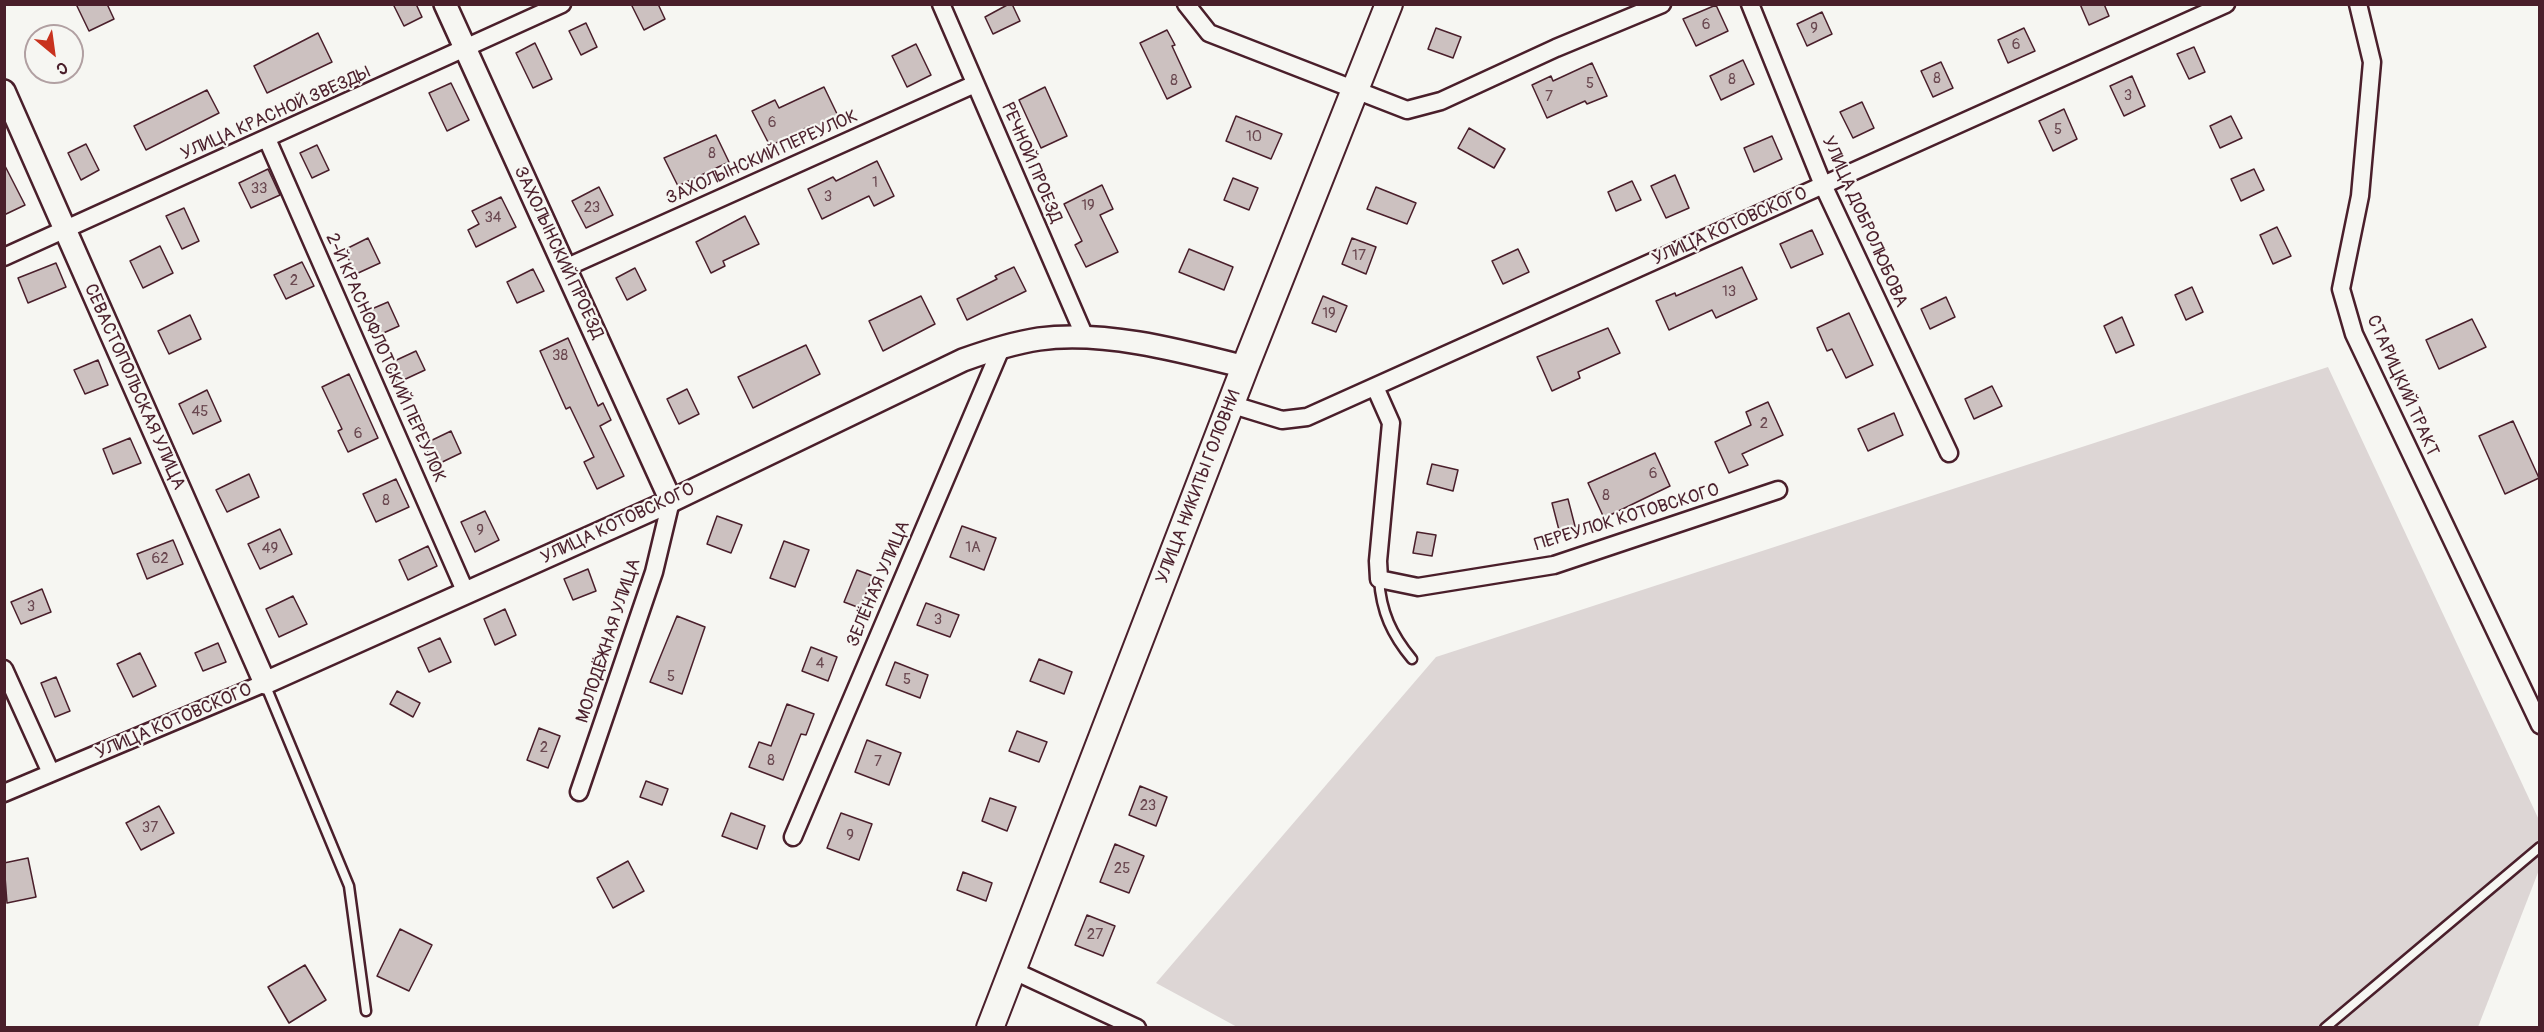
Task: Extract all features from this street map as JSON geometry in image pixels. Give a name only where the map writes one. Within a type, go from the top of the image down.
[{"type":"main road","name":"УЛИЦА НИКИТЫ ГОЛОВНИ","points":[[990,1028],[1230,404],[1389,4]]},
{"type":"street","name":"ЗАХОЛЫНСКИЙ ПРОЕЗД","points":[[445,4],[672,501]]},
{"type":"street","name":"УЛИЦА КРАСНОЙ ЗВЕЗДЫ","points":[[4,257],[465,50],[562,4]]},
{"type":"street","name":"РЕЧНОЙ ПРОЕЗД","points":[[941,4],[1085,338]]},
{"type":"street","points":[[1186,4],[1209,33],[1407,110],[1441,101],[1556,48],[1662,4]]},
{"type":"street","name":"УЛИЦА ДОБРОЛЮБОВА","points":[[1750,4],[1824,185],[1949,453]]},
{"type":"street","name":"УЛИЦА КОТОВСКОГО","points":[[1230,404],[1282,420],[1306,417],[1824,185],[2205,9],[2226,4]]},
{"type":"street","name":"СТАРИЦКИЙ ТРАКТ","points":[[2358,4],[2372,62],[2360,196],[2341,289],[2354,334],[2540,725]]},
{"type":"street","name":"ЗАХОЛЫНСКИЙ ПЕРЕУЛОК","points":[[565,268],[975,84]]},
{"type":"street","name":"СЕВАСТОПОЛЬСКАЯ УЛИЦА","points":[[4,91],[265,683]]},
{"type":"street","name":"2-Й КРАСНОФЛОТСКИЙ ПЕРЕУЛОК","points":[[267,139],[466,593]]},
{"type":"street","name":"УЛИЦА КОТОВСКОГО","points":[[4,793],[265,683],[672,501],[963,360],[1002,346],[1041,339],[1085,338],[1172,348],[1245,367]]},
{"type":"street","name":"ЗЕЛЁНАЯ УЛИЦА","points":[[793,837],[1002,346]]},
{"type":"street","points":[[1375,387],[1391,423],[1378,561],[1379,579]]},
{"type":"street","name":"ПЕРЕУЛОК КОТОВСКОГО","points":[[1379,579],[1418,587],[1554,565],[1778,490]]},
{"type":"street","name":"МОЛОДЁЖНАЯ УЛИЦА","points":[[579,792],[654,572],[672,501]]},
{"type":"street","points":[[4,669],[51,773]]},
{"type":"street","points":[[1012,970],[1137,1028]]},
{"type":"lane","points":[[1379,579],[1380,595],[1387,622],[1412,659]]},
{"type":"lane","points":[[265,683],[349,886],[366,1011]]},
{"type":"lane","points":[[2325,1028],[2540,847]]},
{"type":"shaded area","points":[[2328,367],[2539,820],[2539,870],[2478,1027],[1239,1028],[1156,983],[1436,657]]},
{"type":"building","points":[[76,4],[107,4],[114,19],[89,31]]},
{"type":"building","points":[[393,4],[416,4],[422,17],[404,26]]},
{"type":"building","points":[[631,4],[658,4],[665,19],[644,30]]},
{"type":"building","points":[[1012,4],[1020,21],[993,34],[985,17]]},
{"type":"building","points":[[2080,4],[2104,4],[2109,16],[2089,25]]},
{"type":"building","points":[[1716,5],[1728,31],[1696,46],[1683,19]]},
{"type":"building","points":[[1822,12],[1832,34],[1807,46],[1797,24]]},
{"type":"building","points":[[586,23],[597,47],[581,55],[569,31]]},
{"type":"building","points":[[1436,28],[1461,37],[1453,58],[1428,49]]},
{"type":"building","points":[[2024,28],[2035,51],[2008,63],[1998,40]]},
{"type":"building","points":[[1167,30],[1191,87],[1167,99],[1140,43]]},
{"type":"building","points":[[318,33],[332,62],[267,93],[254,66]]},
{"type":"building","points":[[535,43],[552,79],[533,88],[516,53]]},
{"type":"building","points":[[916,44],[931,75],[907,87],[892,56]]},
{"type":"building","points":[[2194,47],[2205,72],[2189,79],[2177,54]]},
{"type":"building","points":[[1743,60],[1754,84],[1721,100],[1710,76]]},
{"type":"building","points":[[1941,62],[1953,88],[1933,97],[1921,71]]},
{"type":"building","points":[[1592,63],[1607,96],[1587,104],[1585,101],[1547,118],[1532,85],[1551,76],[1553,81]]},
{"type":"building","points":[[2132,76],[2145,106],[2124,116],[2110,86]]},
{"type":"building","points":[[451,83],[469,120],[447,131],[429,93]]},
{"type":"building","points":[[824,87],[839,118],[812,131],[810,126],[770,146],[752,111],[775,100],[779,108]]},
{"type":"building","points":[[1045,87],[1067,136],[1041,148],[1019,100]]},
{"type":"building","points":[[207,90],[219,113],[146,150],[134,126]]},
{"type":"building","points":[[1862,102],[1874,128],[1853,138],[1840,112]]},
{"type":"building","points":[[2064,109],[2077,139],[2053,151],[2039,121]]},
{"type":"building","points":[[1236,116],[1282,134],[1271,159],[1226,141]]},
{"type":"building","points":[[2231,116],[2242,138],[2220,148],[2210,126]]},
{"type":"building","points":[[1469,128],[1505,149],[1494,168],[1458,148]]},
{"type":"building","points":[[716,135],[729,162],[678,186],[664,158]]},
{"type":"building","points":[[1772,136],[1782,159],[1754,172],[1744,148]]},
{"type":"building","points":[[86,144],[99,170],[81,180],[68,153]]},
{"type":"building","points":[[317,145],[329,170],[312,178],[300,153]]},
{"type":"building","points":[[877,161],[894,196],[874,206],[869,196],[822,219],[808,189],[833,177],[836,181]]},
{"type":"building","points":[[4,164],[25,205],[4,215]]},
{"type":"building","points":[[268,169],[280,195],[251,208],[239,183]]},
{"type":"building","points":[[2254,169],[2264,190],[2241,201],[2231,179]]},
{"type":"building","points":[[1675,175],[1689,208],[1666,218],[1651,186]]},
{"type":"building","points":[[1233,178],[1258,188],[1249,210],[1224,200]]},
{"type":"building","points":[[1632,181],[1641,200],[1616,211],[1608,192]]},
{"type":"building","points":[[1102,185],[1113,209],[1100,215],[1118,252],[1086,267],[1075,245],[1082,241],[1064,204]]},
{"type":"building","points":[[599,187],[613,215],[586,228],[572,201]]},
{"type":"building","points":[[1376,187],[1416,203],[1407,224],[1367,209]]},
{"type":"building","points":[[501,197],[516,227],[476,247],[468,230],[479,224],[472,211]]},
{"type":"building","points":[[184,208],[199,241],[182,249],[166,216]]},
{"type":"building","points":[[745,216],[759,244],[723,261],[725,266],[711,273],[696,242]]},
{"type":"building","points":[[2277,227],[2291,256],[2273,264],[2260,235]]},
{"type":"building","points":[[1812,230],[1823,254],[1791,268],[1780,244]]},
{"type":"building","points":[[368,238],[380,263],[356,274],[344,250]]},
{"type":"building","points":[[1352,238],[1376,247],[1366,274],[1342,264]]},
{"type":"building","points":[[160,246],[173,273],[143,288],[130,261]]},
{"type":"building","points":[[1189,249],[1233,267],[1224,290],[1179,272]]},
{"type":"building","points":[[1518,249],[1529,272],[1503,284],[1492,261]]},
{"type":"building","points":[[302,262],[314,286],[286,299],[274,275]]},
{"type":"building","points":[[56,263],[66,287],[28,303],[18,278]]},
{"type":"building","points":[[1014,267],[1026,291],[967,320],[957,299],[997,279],[995,276]]},
{"type":"building","points":[[1742,267],[1757,299],[1716,318],[1712,310],[1669,330],[1656,301],[1675,293],[1676,296]]},
{"type":"building","points":[[635,268],[646,290],[627,300],[616,278]]},
{"type":"building","points":[[533,269],[544,291],[517,303],[507,282]]},
{"type":"building","points":[[2192,287],[2203,312],[2186,320],[2175,295]]},
{"type":"building","points":[[921,296],[935,324],[883,351],[869,321]]},
{"type":"building","points":[[1323,296],[1347,306],[1336,332],[1312,323]]},
{"type":"building","points":[[1946,297],[1955,317],[1930,329],[1921,309]]},
{"type":"building","points":[[388,302],[399,326],[379,335],[367,311]]},
{"type":"building","points":[[1849,313],[1873,365],[1846,378],[1832,349],[1827,351],[1817,328]]},
{"type":"building","points":[[190,315],[201,339],[169,354],[158,331]]},
{"type":"building","points":[[2122,317],[2134,345],[2116,353],[2104,326]]},
{"type":"building","points":[[2472,319],[2486,347],[2439,369],[2426,340]]},
{"type":"building","points":[[1608,328],[1620,353],[1578,372],[1580,378],[1552,391],[1537,357]]},
{"type":"building","points":[[568,338],[598,406],[603,403],[611,420],[600,426],[624,476],[597,489],[584,462],[594,457],[570,407],[566,409],[540,351]]},
{"type":"building","points":[[806,345],[820,374],[753,408],[738,377]]},
{"type":"building","points":[[416,351],[425,370],[397,383],[388,364]]},
{"type":"building","points":[[98,360],[108,385],[85,394],[74,370]]},
{"type":"building","points":[[349,374],[378,438],[348,452],[338,431],[342,429],[322,387]]},
{"type":"building","points":[[1992,386],[2002,406],[1974,419],[1965,399]]},
{"type":"building","points":[[687,389],[699,414],[679,424],[667,399]]},
{"type":"building","points":[[207,390],[221,421],[193,434],[179,404]]},
{"type":"building","points":[[1768,402],[1783,435],[1742,454],[1748,465],[1729,473],[1715,442],[1751,425],[1746,412]]},
{"type":"building","points":[[1894,413],[1903,435],[1868,451],[1858,429]]},
{"type":"building","points":[[2513,421],[2539,478],[2505,494],[2479,436]]},
{"type":"building","points":[[451,431],[461,453],[434,466],[424,444]]},
{"type":"building","points":[[130,438],[141,463],[113,474],[103,449]]},
{"type":"building","points":[[1655,453],[1670,486],[1604,518],[1588,483]]},
{"type":"building","points":[[1432,464],[1458,470],[1453,491],[1427,484]]},
{"type":"building","points":[[249,474],[259,497],[227,512],[216,490]]},
{"type":"building","points":[[396,479],[409,507],[376,522],[363,494]]},
{"type":"building","points":[[1568,499],[1576,530],[1560,534],[1552,503]]},
{"type":"building","points":[[485,511],[499,540],[475,552],[461,522]]},
{"type":"building","points":[[717,516],[742,525],[731,553],[707,544]]},
{"type":"building","points":[[962,526],[996,538],[984,570],[950,557]]},
{"type":"building","points":[[280,529],[292,554],[260,569],[248,544]]},
{"type":"building","points":[[1417,532],[1436,535],[1432,556],[1413,553]]},
{"type":"building","points":[[173,540],[183,564],[147,579],[137,554]]},
{"type":"building","points":[[784,541],[809,550],[795,587],[770,578]]},
{"type":"building","points":[[428,546],[437,566],[408,580],[399,560]]},
{"type":"building","points":[[588,569],[596,591],[573,600],[564,579]]},
{"type":"building","points":[[857,570],[873,576],[860,608],[844,602]]},
{"type":"building","points":[[42,589],[51,612],[21,624],[11,602]]},
{"type":"building","points":[[293,596],[307,624],[279,637],[266,609]]},
{"type":"building","points":[[926,603],[959,615],[950,637],[917,625]]},
{"type":"building","points":[[505,609],[516,635],[495,645],[484,619]]},
{"type":"building","points":[[677,616],[705,627],[682,694],[650,682]]},
{"type":"building","points":[[440,638],[451,662],[429,672],[418,648]]},
{"type":"building","points":[[218,643],[226,662],[203,671],[195,653]]},
{"type":"building","points":[[811,647],[837,657],[828,681],[802,671]]},
{"type":"building","points":[[140,653],[156,686],[133,697],[117,664]]},
{"type":"building","points":[[1039,659],[1072,672],[1064,694],[1030,681]]},
{"type":"building","points":[[895,662],[928,675],[920,698],[886,685]]},
{"type":"building","points":[[56,677],[70,711],[55,717],[41,683]]},
{"type":"building","points":[[397,691],[420,703],[413,717],[390,704]]},
{"type":"building","points":[[787,704],[814,714],[806,735],[801,734],[783,780],[749,767],[759,742],[771,746]]},
{"type":"building","points":[[539,728],[560,736],[548,768],[527,760]]},
{"type":"building","points":[[1017,731],[1047,742],[1039,762],[1009,751]]},
{"type":"building","points":[[867,740],[901,753],[889,785],[855,772]]},
{"type":"building","points":[[646,781],[668,789],[662,805],[640,797]]},
{"type":"building","points":[[1140,786],[1167,797],[1156,826],[1129,815]]},
{"type":"building","points":[[990,798],[1016,807],[1007,831],[982,821]]},
{"type":"building","points":[[159,806],[174,833],[141,850],[126,823]]},
{"type":"building","points":[[731,813],[765,826],[757,849],[722,836]]},
{"type":"building","points":[[841,813],[872,824],[859,860],[827,848]]},
{"type":"building","points":[[1115,844],[1144,856],[1129,893],[1100,882]]},
{"type":"building","points":[[28,858],[36,897],[7,903],[4,863]]},
{"type":"building","points":[[628,861],[644,891],[613,908],[597,878]]},
{"type":"building","points":[[963,872],[992,883],[986,901],[957,890]]},
{"type":"building","points":[[1087,915],[1115,926],[1103,956],[1075,945]]},
{"type":"building","points":[[400,929],[432,945],[409,991],[377,976]]},
{"type":"building","points":[[305,965],[326,1000],[289,1023],[268,987]]}]
